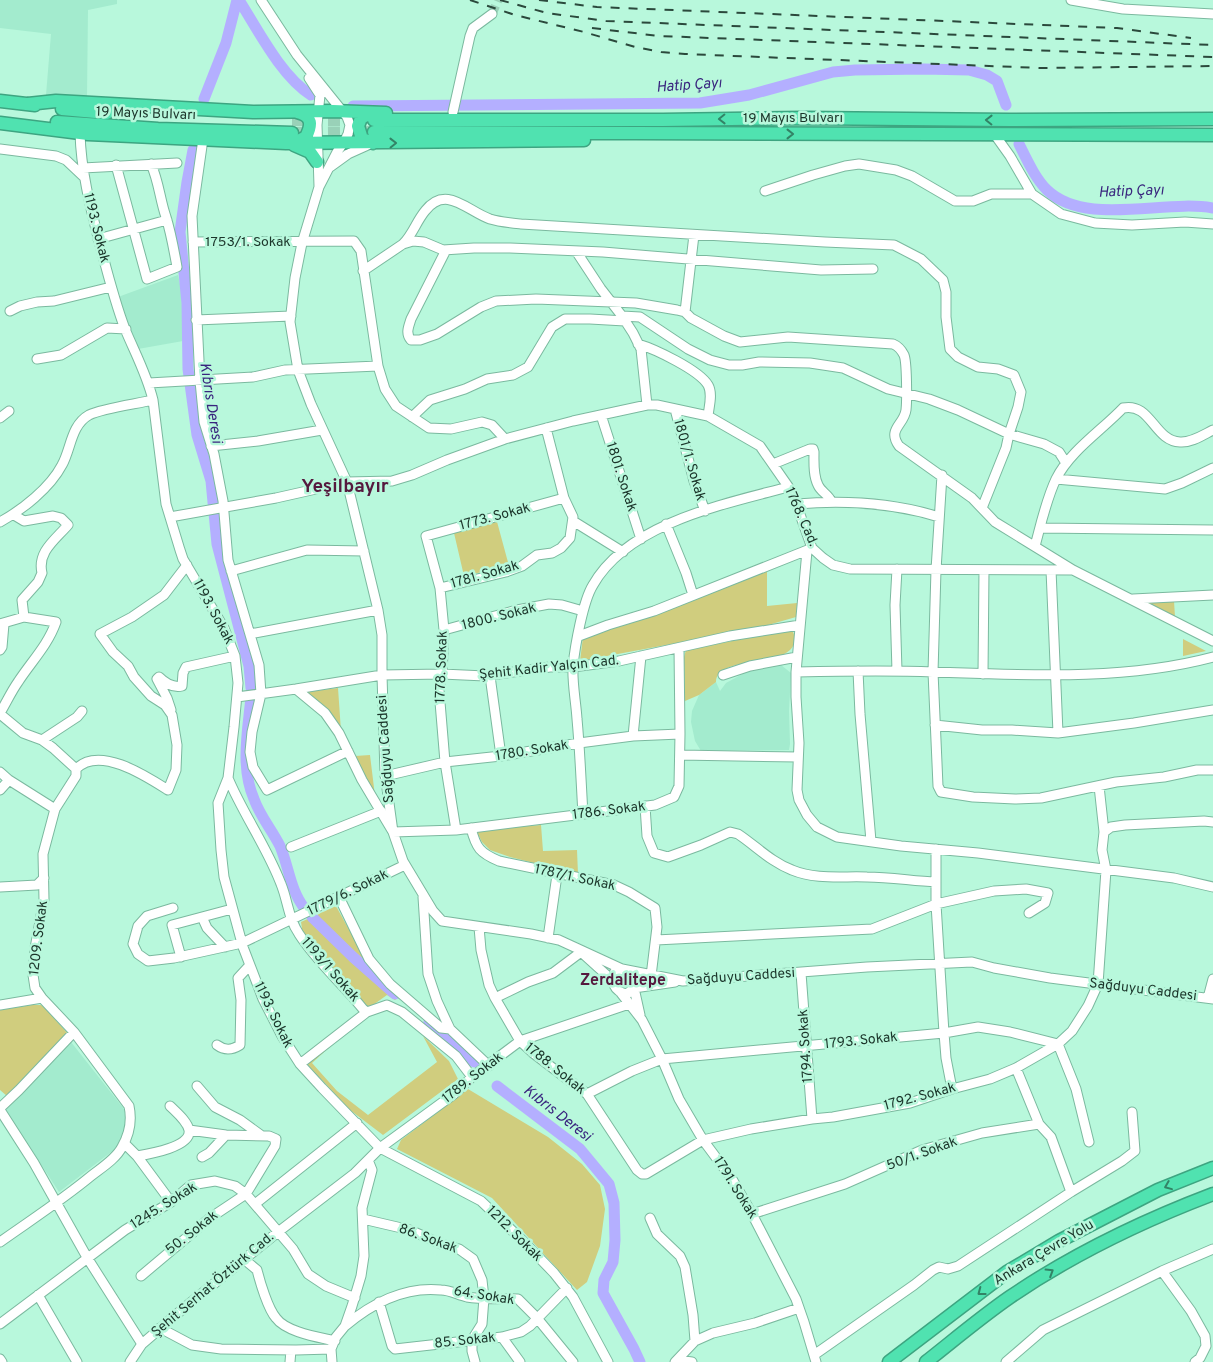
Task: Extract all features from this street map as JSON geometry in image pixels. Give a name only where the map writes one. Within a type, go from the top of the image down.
[{"type":"highway","points":[[0,101],[28,104],[56,100],[252,112],[291,127],[318,142],[344,142],[373,127],[455,108],[597,113],[663,120]]},
{"type":"highway","points":[[1014,120],[1042,114],[1213,111]]},
{"type":"highway","points":[[0,123],[80,133],[203,140],[291,127],[318,112],[343,112],[373,127]]},
{"type":"highway","name":"19 Mayıs Bulvarı","points":[[0,117],[158,129],[291,127]]},
{"type":"highway","name":"19 Mayıs Bulvarı","points":[[373,127],[804,118],[1213,119]]},
{"type":"highway","points":[[291,127],[305,149],[322,166]]},
{"type":"highway","name":"19 Mayıs Bulvarı","points":[[373,127],[573,142],[656,133],[1213,135]]},
{"type":"highway","points":[[1051,135],[1093,141],[1213,142]]},
{"type":"highway","name":"Ankara Çevre Yolu","points":[[889,1362],[1007,1272],[1052,1245],[1158,1190],[1213,1168]]},
{"type":"highway","name":"Ankara Çevre Yolu","points":[[926,1362],[1011,1297],[1061,1266],[1114,1236],[1168,1211],[1213,1194]]},
{"type":"street","points":[[261,0],[297,55],[348,117],[350,125],[344,142],[337,152],[322,166]]},
{"type":"street","points":[[1071,0],[1123,9],[1213,14]]},
{"type":"street","points":[[455,108],[473,28],[492,14]]},
{"type":"street","points":[[297,55],[302,67],[320,96],[318,142],[322,166]]},
{"type":"street","points":[[291,127],[312,108],[320,96]]},
{"type":"street","points":[[322,166],[348,154],[373,127]]},
{"type":"street","name":"1193. Sokak","points":[[80,133],[84,172],[98,239],[111,287],[149,384],[153,400],[166,504],[187,566],[224,628],[235,656],[238,683],[228,778],[218,803],[224,877],[242,943],[263,999],[282,1036],[300,1064],[380,1148]]},
{"type":"street","points":[[995,134],[1032,194],[1060,214],[1095,223],[1132,225],[1185,222],[1213,224]]},
{"type":"street","points":[[203,140],[192,216],[196,320],[191,381],[211,446],[223,508],[228,560],[259,665],[261,694],[252,732],[250,752],[253,767],[267,790],[348,752]]},
{"type":"street","points":[[0,149],[56,156],[84,172],[116,165],[176,164]]},
{"type":"street","points":[[116,165],[147,279],[177,267],[157,178],[151,164]]},
{"type":"street","points":[[765,192],[844,166],[859,164],[896,170],[912,176],[955,201],[973,202],[990,194],[1032,194]]},
{"type":"street","name":"Sağduyu Caddesi","points":[[322,166],[319,187],[302,243],[295,278],[290,322],[298,370],[322,430],[347,482],[378,610],[382,635],[385,776],[393,832],[405,865],[442,922],[559,940],[622,969],[682,981],[939,962],[972,962],[994,968],[1098,984],[1210,998]]},
{"type":"street","points":[[505,439],[492,425],[482,422],[451,429],[429,428],[390,400],[378,366],[363,271],[403,244],[410,237],[425,210],[441,199],[451,199],[491,220],[521,224],[694,235],[894,244],[921,259],[943,280],[946,292],[946,316],[950,349],[958,357],[978,366],[998,369],[1014,375],[1021,392],[1006,448],[982,508]]},
{"type":"street","points":[[98,239],[167,220]]},
{"type":"street","points":[[685,312],[694,235]]},
{"type":"street","name":"1753/1. Sokak","points":[[193,242],[302,243],[338,240],[354,242],[361,251],[363,271]]},
{"type":"street","points":[[403,244],[413,241],[424,242],[443,250],[474,248],[576,252],[821,270],[873,270]]},
{"type":"street","points":[[446,250],[411,319],[408,330],[408,337],[411,340],[420,340],[437,334],[481,306],[496,301],[536,299],[648,304],[685,312],[691,318],[734,341],[748,342],[788,337],[893,344],[899,347],[904,356],[906,393],[906,412],[894,434],[899,446],[972,498],[995,522],[1074,570]]},
{"type":"street","points":[[576,252],[624,319],[641,349],[647,405]]},
{"type":"street","points":[[10,311],[20,306],[54,301],[111,287]]},
{"type":"street","points":[[196,320],[290,316]]},
{"type":"street","points":[[412,417],[430,400],[465,389],[487,379],[512,375],[528,367],[552,327],[565,319],[624,319],[640,317],[688,349],[710,360],[742,366],[759,362],[810,363],[851,371],[888,389],[929,399],[958,410],[1009,434],[1044,444],[1059,452],[1066,464]]},
{"type":"street","points":[[37,360],[61,355],[107,328],[126,329]]},
{"type":"street","points":[[638,344],[667,356],[703,379],[709,386],[708,416]]},
{"type":"street","points":[[149,384],[253,377],[285,370],[378,366]]},
{"type":"street","points":[[0,522],[14,515],[57,474],[81,421],[89,415],[99,412],[153,400]]},
{"type":"street","name":"1768. Cad.","points":[[170,517],[347,482],[392,481],[505,439],[647,405],[708,416],[760,446],[788,487],[797,504],[809,549],[834,565],[850,569],[1074,570],[1213,641]]},
{"type":"street","points":[[1035,546],[1056,479],[1066,464],[1123,408],[1131,407],[1144,413],[1161,434],[1172,441],[1182,442],[1213,430]]},
{"type":"street","name":"1801/1. Sokak","points":[[675,409],[694,481],[705,510]]},
{"type":"street","points":[[0,418],[9,411]]},
{"type":"street","name":"1801. Sokak","points":[[601,415],[641,539]]},
{"type":"street","points":[[546,428],[564,498],[573,517],[572,522],[623,552]]},
{"type":"street","points":[[211,446],[258,441],[322,430]]},
{"type":"street","points":[[773,464],[813,449],[814,469],[818,486],[831,501]]},
{"type":"street","points":[[1056,479],[1165,489],[1213,468]]},
{"type":"street","points":[[942,475],[936,570],[933,672],[938,786],[941,792],[973,797],[1042,798],[1098,786],[1164,777],[1197,770],[1213,770]]},
{"type":"street","points":[[583,814],[573,667],[584,611],[592,586],[607,564],[641,539],[666,524],[705,510],[788,487]]},
{"type":"street","name":"1773. Sokak","points":[[426,536],[564,498]]},
{"type":"street","points":[[797,504],[831,501],[912,509],[939,517]]},
{"type":"street","points":[[14,515],[24,521],[53,516],[61,518],[68,525],[42,554],[40,565],[42,573],[38,582],[22,600],[24,617]]},
{"type":"street","name":"1781. Sokak","points":[[440,588],[506,572],[522,566],[537,555],[552,553],[561,548],[570,538],[572,522]]},
{"type":"street","points":[[666,524],[693,595]]},
{"type":"street","points":[[1040,528],[1213,530]]},
{"type":"street","name":"1778. Sokak","points":[[426,536],[440,588],[444,630],[442,674],[439,690],[444,762],[456,830]]},
{"type":"street","points":[[579,636],[654,611],[809,549],[796,672],[799,743],[797,790],[799,800],[807,815],[818,827],[837,837],[1174,878],[1213,887]]},
{"type":"street","points":[[231,571],[307,550],[364,551]]},
{"type":"street","points":[[172,715],[165,705],[151,696],[134,677],[128,666],[113,652],[100,634],[132,617],[164,595],[187,566]]},
{"type":"street","points":[[897,569],[895,605],[897,671]]},
{"type":"street","points":[[983,674],[984,570]]},
{"type":"street","points":[[1051,570],[1057,675],[1058,734]]},
{"type":"street","points":[[1130,599],[1213,595]]},
{"type":"street","name":"1800. Sokak","points":[[444,630],[517,610],[549,604],[562,605],[584,611]]},
{"type":"street","points":[[250,634],[378,610]]},
{"type":"street","points":[[0,650],[2,647],[2,624],[24,617],[56,622],[52,633],[18,682],[0,714],[23,733],[42,740],[76,768],[94,760],[104,760],[142,774],[168,790],[176,770],[177,745],[167,698],[157,679],[159,678],[172,686],[182,686],[183,672],[186,667],[235,656]]},
{"type":"street","name":"Şehit Kadir Yalçın Cad.","points":[[237,697],[296,690],[382,675],[442,674],[490,676],[550,667],[573,667],[619,661],[730,636],[800,625]]},
{"type":"street","name":"1786. Sokak","points":[[393,832],[456,830],[656,805],[674,797],[678,786],[680,755],[679,648]]},
{"type":"street","points":[[633,736],[641,656]]},
{"type":"street","points":[[723,675],[750,666],[797,657]]},
{"type":"street","points":[[796,672],[897,671],[1084,675],[1186,665],[1213,657]]},
{"type":"street","points":[[858,671],[871,841]]},
{"type":"street","points":[[490,676],[501,756]]},
{"type":"street","points":[[296,690],[325,713],[339,733],[362,780],[393,832]]},
{"type":"street","points":[[935,725],[982,730],[1012,730],[1058,734],[1213,710]]},
{"type":"street","points":[[42,740],[77,717],[82,711]]},
{"type":"street","name":"1780. Sokak","points":[[385,776],[444,762],[501,756],[633,736],[680,734]]},
{"type":"street","points":[[680,755],[798,757]]},
{"type":"street","name":"1209. Sokak","points":[[1,1238],[56,1204],[108,1163],[124,1143],[131,1116],[129,1106],[74,1032],[42,998],[35,988],[32,976],[44,900],[43,854],[55,809],[76,776],[76,768]]},
{"type":"street","points":[[0,772],[9,780],[55,809]]},
{"type":"street","name":"1193/1 Sokak","points":[[228,778],[282,885],[291,920],[316,957],[367,1012],[387,1005],[402,1012],[456,1056],[472,1077]]},
{"type":"street","points":[[0,790],[9,780]]},
{"type":"street","points":[[1098,786],[1104,832],[1102,850],[1106,870],[1098,984]]},
{"type":"street","points":[[645,806],[647,836],[654,853],[668,857],[730,832],[738,834],[777,863],[793,871],[813,876],[833,878],[867,877],[936,882]]},
{"type":"street","points":[[290,847],[381,811]]},
{"type":"street","points":[[1104,832],[1111,827],[1125,825],[1213,822]]},
{"type":"street","name":"1787/1. Sokak","points":[[471,828],[475,842],[484,854],[499,861],[558,875],[614,885],[655,908],[657,927],[651,976]]},
{"type":"street","points":[[936,848],[939,962],[946,1058],[952,1089]]},
{"type":"street","name":"1779/6. Sokak","points":[[173,908],[147,916],[138,926],[133,944],[138,954],[148,961],[181,957],[242,943],[405,865]]},
{"type":"street","points":[[548,938],[558,875]]},
{"type":"street","points":[[0,887],[36,885],[44,878]]},
{"type":"street","points":[[656,940],[872,929],[936,904],[994,891],[1026,890],[1048,893],[1045,903],[1029,913]]},
{"type":"street","points":[[423,894],[428,974],[437,1001],[450,1029],[489,1066]]},
{"type":"street","points":[[340,899],[369,959],[390,984],[441,1028],[450,1029]]},
{"type":"street","points":[[181,957],[172,925],[232,909]]},
{"type":"street","points":[[202,917],[207,928],[225,947]]},
{"type":"street","name":"1788. Sokak","points":[[479,927],[481,950],[489,985],[520,1041],[588,1094],[630,1160],[642,1174],[651,1172],[703,1140]]},
{"type":"street","points":[[495,998],[528,982],[553,973],[582,952],[612,980],[617,990],[642,1020]]},
{"type":"street","points":[[217,1045],[222,1048],[233,1049],[240,1045],[241,1000],[238,978],[250,966]]},
{"type":"street","points":[[612,980],[612,975],[616,970],[622,969],[630,974],[642,1020]]},
{"type":"street","name":"1794. Sokak","points":[[801,973],[812,1119]]},
{"type":"street","points":[[1210,998],[1213,979]]},
{"type":"street","points":[[621,993],[627,994],[634,988],[682,981]]},
{"type":"street","name":"1792. Sokak","points":[[703,1140],[910,1103],[990,1079],[1016,1068],[1058,1044],[1072,1031],[1088,1006],[1098,984]]},
{"type":"street","points":[[0,1006],[42,998]]},
{"type":"street","name":"1789. Sokak","points":[[380,1148],[454,1094],[472,1077],[520,1041],[629,1004]]},
{"type":"street","points":[[300,1064],[367,1012]]},
{"type":"street","name":"1791. Sokak","points":[[642,1020],[662,1059],[679,1099],[703,1140],[732,1179],[752,1214],[799,1308],[815,1358]]},
{"type":"street","name":"1793. Sokak","points":[[588,1094],[632,1071],[662,1059],[944,1033],[978,1027],[1010,1032],[1058,1044]]},
{"type":"street","points":[[0,1109],[74,1032]]},
{"type":"street","points":[[1058,1044],[1076,1089],[1089,1142]]},
{"type":"street","points":[[1016,1068],[1039,1124],[1051,1137],[1071,1192]]},
{"type":"street","points":[[197,1086],[214,1107],[240,1120],[262,1136]]},
{"type":"street","points":[[137,1156],[184,1143],[189,1135],[189,1130],[183,1119],[170,1106]]},
{"type":"street","name":"Şehit Serhat Öztürk Cad.","points":[[0,1109],[34,1163],[88,1259],[142,1344],[278,1232],[328,1195],[380,1148]]},
{"type":"street","points":[[815,1358],[933,1270],[939,1267],[948,1269],[958,1266],[1071,1192],[1122,1162],[1135,1151],[1132,1112]]},
{"type":"street","points":[[255,1204],[357,1123]]},
{"type":"street","name":"50/1. Sokak","points":[[752,1214],[845,1184],[922,1150],[982,1134],[1039,1124]]},
{"type":"street","points":[[189,1130],[226,1135],[269,1136],[276,1139],[275,1146],[246,1194],[293,1249],[308,1274],[326,1286],[355,1298]]},
{"type":"street","points":[[202,1157],[226,1135]]},
{"type":"street","points":[[124,1143],[137,1156],[171,1202]]},
{"type":"street","name":"1212. Sokak","points":[[380,1148],[481,1201],[522,1240],[567,1288],[608,1362]]},
{"type":"street","points":[[332,1362],[333,1345],[345,1326],[361,1276],[364,1256],[362,1208],[372,1170],[368,1160]]},
{"type":"street","name":"1245. Sokak","points":[[0,1324],[125,1230],[171,1202],[191,1185],[215,1181],[236,1186],[246,1194]]},
{"type":"street","name":"50. Sokak","points":[[141,1276],[210,1218],[246,1194]]},
{"type":"street","points":[[650,1218],[657,1234],[680,1256],[685,1266],[695,1341]]},
{"type":"street","name":"86. Sokak","points":[[363,1219],[410,1230],[441,1244],[459,1249],[473,1259],[479,1269],[484,1298],[482,1324],[472,1340]]},
{"type":"street","points":[[1006,1362],[1043,1330],[1162,1271],[1213,1249]]},
{"type":"street","points":[[245,1260],[257,1270],[276,1319],[290,1328],[333,1345]]},
{"type":"street","points":[[1162,1271],[1191,1311],[1205,1336],[1206,1346],[1200,1358],[1195,1362]]},
{"type":"street","name":"85. Sokak","points":[[379,1302],[394,1350],[502,1337],[521,1332],[530,1326],[567,1288]]},
{"type":"street","name":"64. Sokak","points":[[345,1326],[361,1312],[379,1302],[401,1294],[425,1289],[443,1290],[484,1298],[518,1299],[537,1318],[573,1362]]},
{"type":"street","points":[[38,1295],[77,1362]]},
{"type":"street","points":[[676,1361],[695,1341],[799,1308]]},
{"type":"street","points":[[160,1328],[192,1345],[221,1349],[291,1350],[333,1345]]},
{"type":"street","points":[[502,1337],[520,1362]]},
{"type":"street","points":[[472,1340],[475,1362]]},
{"type":"street","points":[[130,1362],[142,1344]]},
{"type":"street","points":[[290,1362],[291,1350]]},
{"type":"street","points":[[676,1361],[692,1362]]},
{"type":"shaded area","points":[[0,0],[117,0],[117,4],[88,10],[87,96],[46,95],[51,34],[0,28]]},
{"type":"shaded area","points":[[178,275],[183,297],[183,341],[138,349],[118,297]]},
{"type":"shaded area","points":[[496,518],[509,566],[464,576],[454,533]]},
{"type":"shaded area","points":[[767,570],[767,606],[797,603],[796,617],[758,628],[580,661],[583,637]]},
{"type":"shaded area","points":[[1174,601],[1175,617],[1148,603]]},
{"type":"shaded area","points":[[789,630],[793,632],[794,643],[789,651],[780,656],[727,668],[719,674],[716,682],[699,695],[685,701],[684,657],[686,650]]},
{"type":"shaded area","points":[[1183,639],[1206,651],[1183,656]]},
{"type":"shaded area","points":[[781,665],[791,673],[789,750],[701,751],[695,741],[691,722],[692,711],[699,695],[716,682],[720,691],[726,683],[748,671]]},
{"type":"shaded area","points":[[338,688],[341,731],[330,714],[306,692]]},
{"type":"shaded area","points":[[370,755],[375,796],[355,756]]},
{"type":"shaded area","points":[[541,825],[543,851],[577,850],[578,874],[490,850],[482,842],[476,830]]},
{"type":"shaded area","points":[[336,906],[375,973],[398,997],[395,1000],[387,995],[368,1007],[320,957],[303,935],[301,922]]},
{"type":"shaded area","points":[[41,1005],[45,1008],[69,1035],[7,1096],[0,1090],[0,1010]]},
{"type":"shaded area","points":[[423,1036],[449,1061],[458,1079],[383,1135],[350,1110],[307,1064],[333,1044],[312,1063],[337,1091],[368,1115],[437,1062]]},
{"type":"shaded area","points":[[71,1042],[124,1109],[127,1121],[125,1133],[119,1146],[59,1192],[5,1109]]},
{"type":"shaded area","points":[[468,1089],[548,1137],[582,1164],[600,1185],[605,1209],[600,1246],[587,1282],[577,1290],[492,1198],[397,1149],[401,1140]]},
{"type":"waterway","name":"Kıbrıs Deresi","points":[[204,99],[226,43],[237,0]]},
{"type":"waterway","name":"Hatip Çayı","points":[[239,0],[280,65],[300,87],[311,95]]},
{"type":"waterway","name":"Hatip Çayı","points":[[353,106],[700,103],[749,95],[833,72],[924,69],[969,70],[987,75],[997,81],[1006,105]]},
{"type":"waterway","name":"Hatip Çayı","points":[[1019,144],[1039,180],[1047,190],[1063,201],[1082,207],[1104,210],[1194,206],[1213,208]]},
{"type":"waterway","name":"Kıbrıs Deresi","points":[[193,150],[180,232],[187,303],[188,369],[197,435],[211,481],[217,544],[249,666],[251,688]]},
{"type":"waterway","name":"Kıbrıs Deresi","points":[[251,697],[246,748],[247,774],[250,787],[259,811],[280,846],[296,894],[305,909]]},
{"type":"waterway","name":"Kıbrıs Deresi","points":[[312,917],[395,994]]},
{"type":"waterway","name":"Kıbrıs Deresi","points":[[429,1022],[474,1062]]},
{"type":"waterway","name":"Kıbrıs Deresi","points":[[497,1086],[580,1149],[609,1184],[614,1203],[615,1240],[613,1262],[604,1280],[603,1293],[640,1362]]},
{"type":"tunnel","points":[[492,14],[498,0]]},
{"type":"tunnel","points":[[292,120],[361,120]]},
{"type":"tunnel","points":[[292,133],[374,132]]},
{"type":"railway","points":[[470,0],[515,15],[635,47],[661,52],[1041,68],[1213,66]]},
{"type":"railway","points":[[500,0],[547,13],[606,21],[1213,45]]},
{"type":"railway","points":[[539,0],[597,7],[1117,28],[1191,38]]},
{"type":"railway","points":[[592,28],[659,36],[1213,57]]},
{"type":"district","name":"Yeşilbayır","points":[[345,487]]},
{"type":"district","name":"Zerdalitepe","points":[[623,981]]}]
